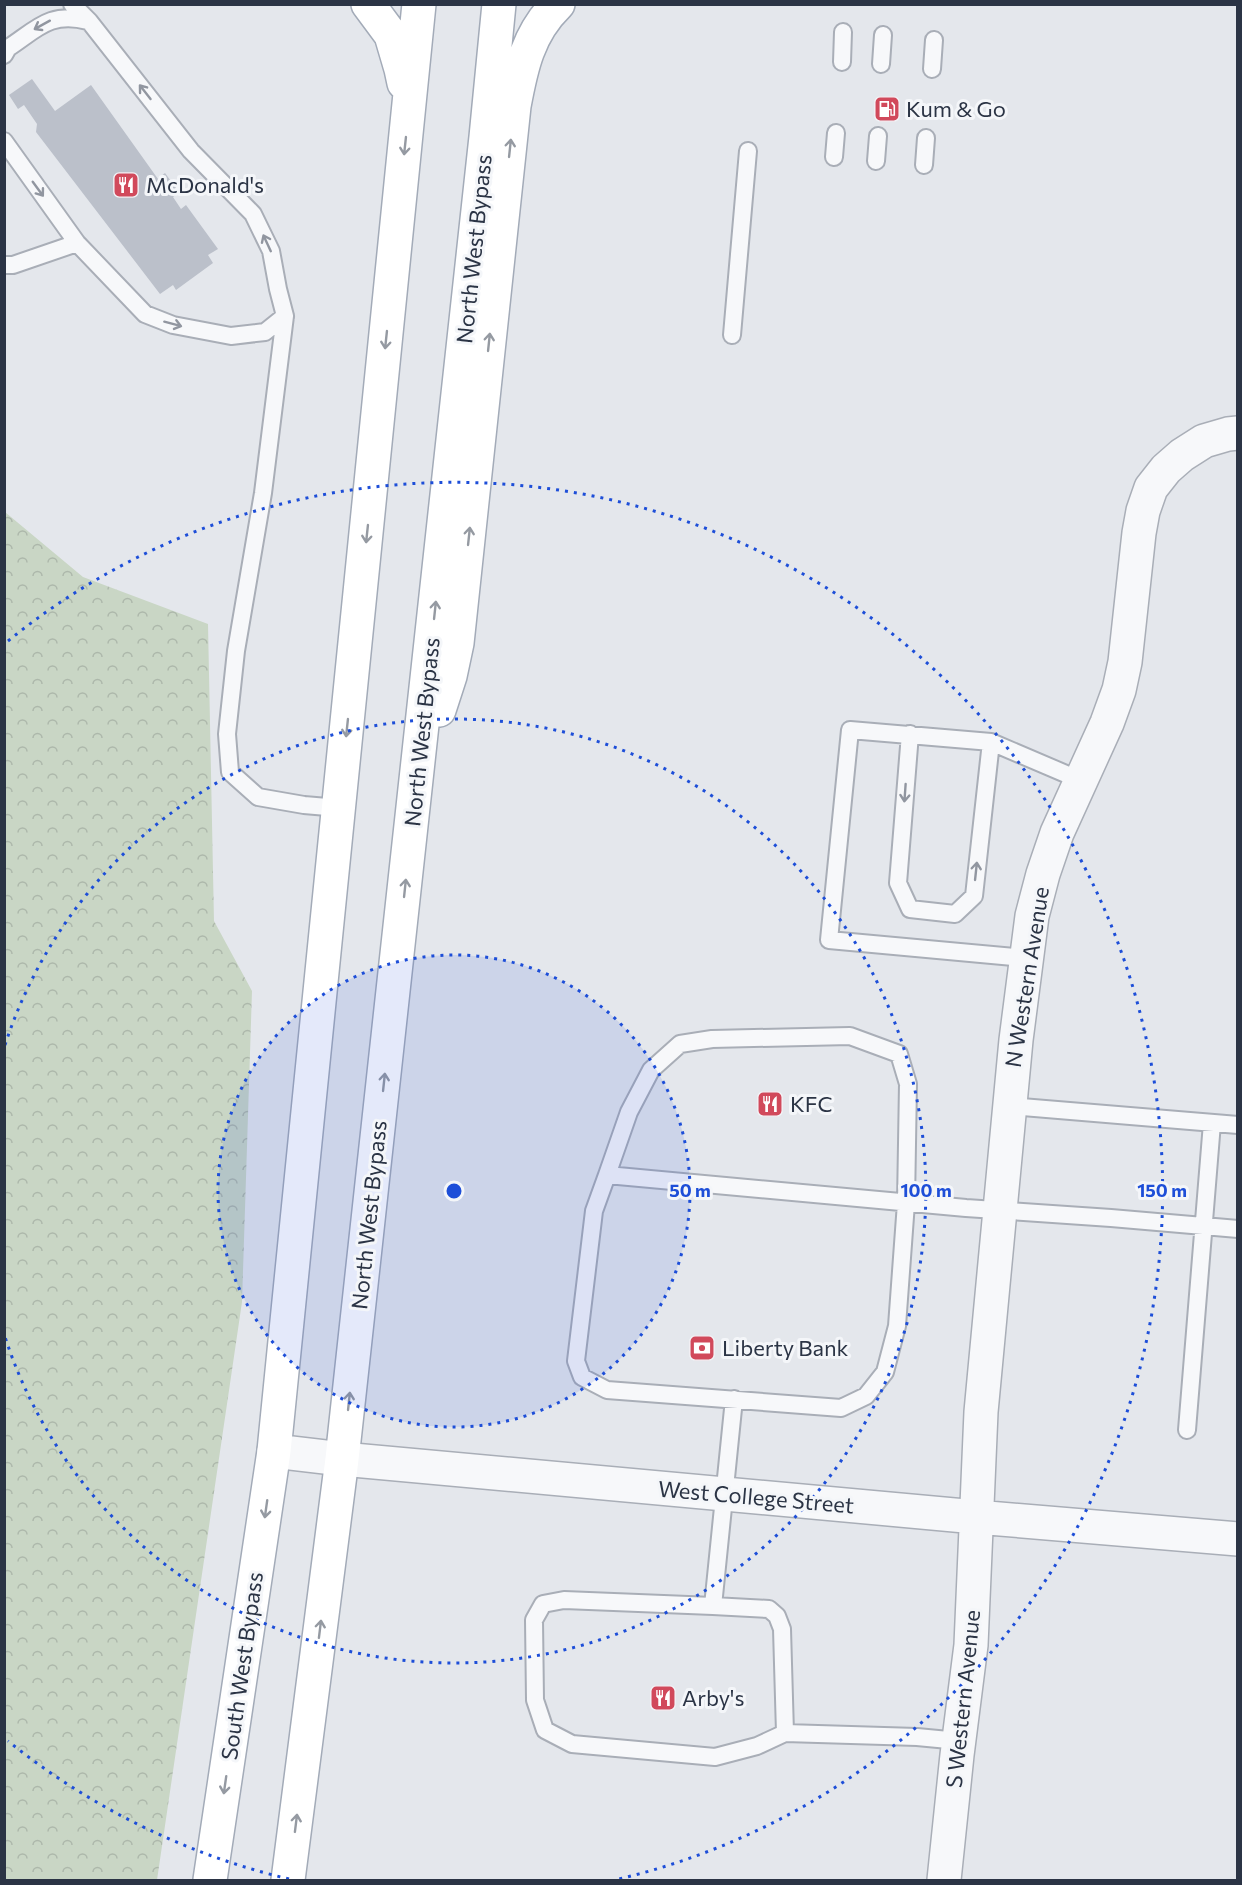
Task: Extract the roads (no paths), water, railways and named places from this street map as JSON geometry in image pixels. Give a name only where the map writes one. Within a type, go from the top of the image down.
[{"type":"main road","points":[[368,4],[391,35],[401,69],[409,113]]},
{"type":"main road","points":[[274,1451],[419,4]]},
{"type":"main road","name":"North West Bypass","points":[[342,1459],[499,4]]},
{"type":"main road","points":[[417,777],[450,676],[457,643],[514,106],[522,63],[536,32],[558,4]]},
{"type":"main road","name":"South West Bypass","points":[[210,1881],[274,1451]]},
{"type":"main road","points":[[288,1881],[342,1459]]},
{"type":"street","name":"N Western Avenue","points":[[976,1517],[981,1412],[999,1211],[1025,958],[1032,916],[1057,833],[1107,723],[1119,690],[1125,662],[1139,533],[1143,511],[1151,488],[1166,469],[1204,441],[1238,433]]},
{"type":"street","name":"West College Street","points":[[274,1451],[723,1494],[1238,1539]]},
{"type":"street","name":"S Western Avenue","points":[[944,1881],[958,1741],[971,1645],[976,1517]]},
{"type":"lane","points":[[72,4],[89,21],[191,151],[252,214],[271,251],[285,316],[263,493],[236,651],[227,734],[230,772],[258,797],[339,808]]},
{"type":"lane","points":[[4,55],[8,48],[45,22],[72,17],[89,21]]},
{"type":"lane","points":[[842,62],[843,32]]},
{"type":"lane","points":[[881,64],[883,35]]},
{"type":"lane","points":[[932,69],[934,40]]},
{"type":"lane","points":[[834,157],[836,133]]},
{"type":"lane","points":[[876,161],[878,136]]},
{"type":"lane","points":[[924,165],[927,138]]},
{"type":"lane","points":[[4,141],[77,243],[145,314],[173,325],[231,336],[265,332],[285,316]]},
{"type":"lane","points":[[732,335],[748,151]]},
{"type":"lane","points":[[4,265],[13,265],[77,243]]},
{"type":"lane","points":[[1025,958],[829,940],[850,730],[991,742],[1080,780]]},
{"type":"lane","points":[[910,734],[898,883],[910,909],[956,914],[974,896],[991,742]]},
{"type":"lane","points":[[850,1036],[899,1054],[908,1084],[906,1203],[897,1326],[885,1372],[866,1396],[841,1408],[607,1390],[582,1377],[576,1361],[594,1211],[629,1112],[651,1070],[680,1044],[712,1039],[850,1036]]},
{"type":"lane","points":[[1009,1106],[1238,1125]]},
{"type":"lane","points":[[1187,1430],[1212,1123]]},
{"type":"lane","points":[[607,1175],[999,1211],[1238,1229]]},
{"type":"lane","points":[[713,1605],[734,1399]]},
{"type":"lane","points":[[785,1733],[782,1629],[777,1616],[769,1609],[564,1600],[543,1604],[534,1620],[535,1700],[545,1730],[572,1744],[715,1757],[757,1746],[785,1733],[917,1737],[958,1741]]},
{"type":"place","name":"Kum & Go","points":[[887,109]]},
{"type":"place","name":"McDonald's","points":[[126,185]]},
{"type":"place","name":"KFC","points":[[770,1104]]},
{"type":"place","name":"Liberty Bank","points":[[702,1348]]},
{"type":"place","name":"Arby's","points":[[663,1698]]}]
